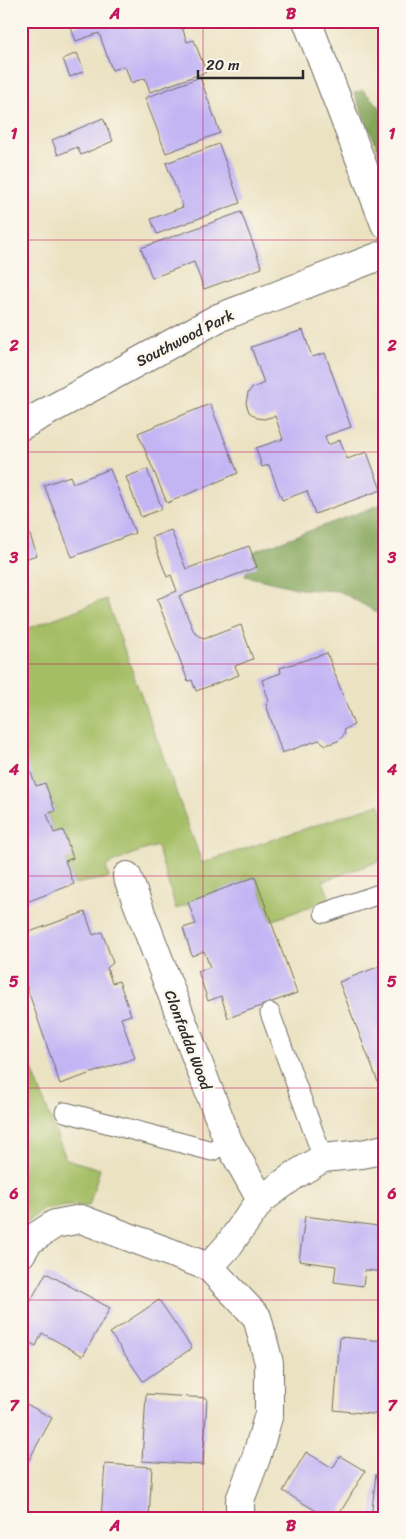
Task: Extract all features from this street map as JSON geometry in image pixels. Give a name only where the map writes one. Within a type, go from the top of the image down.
[{"type":"main road","points":[[307,21],[384,222]]},
{"type":"main road","name":"Southwood Park","points":[[21,426],[218,318],[385,254]]},
{"type":"main road","name":"Clonfadda Wood","points":[[127,876],[228,1141],[261,1200]]},
{"type":"main road","points":[[209,1267],[228,1246],[261,1200],[295,1175],[323,1158],[362,1154],[385,1149]]},
{"type":"main road","points":[[21,1254],[29,1242],[55,1224],[81,1220],[209,1267],[257,1317],[269,1363],[269,1414],[256,1458],[240,1500],[240,1518]]},
{"type":"lane","points":[[324,913],[385,892]]},
{"type":"lane","points":[[270,1012],[323,1158]]},
{"type":"lane","points":[[65,1112],[212,1151],[228,1141]]},
{"type":"green space","points":[[363,90],[385,112],[385,165],[354,93]]},
{"type":"green space","points":[[385,503],[385,617],[339,591],[301,589],[245,576],[255,551]]},
{"type":"green space","points":[[106,599],[202,863],[379,804],[385,820],[385,859],[323,881],[330,899],[271,921],[255,877],[176,909],[157,846],[135,853],[106,866],[109,878],[74,884],[65,861],[73,858],[63,830],[54,833],[47,814],[55,810],[45,784],[36,786],[27,763],[21,765],[21,631]]},
{"type":"green space","points":[[21,1040],[66,1159],[100,1169],[89,1206],[67,1206],[42,1210],[21,1227]]},
{"type":"building","points":[[89,21],[180,21],[187,42],[194,40],[206,72],[150,92],[145,78],[131,83],[125,66],[112,70],[99,33],[76,41],[71,28]]},
{"type":"building","points":[[77,53],[84,71],[70,77],[63,59]]},
{"type":"building","points":[[200,77],[220,133],[166,153],[145,98]]},
{"type":"building","points":[[103,118],[113,141],[81,155],[77,147],[58,155],[52,140]]},
{"type":"building","points":[[219,144],[240,203],[157,234],[151,219],[183,207],[166,163]]},
{"type":"building","points":[[241,212],[262,268],[204,289],[194,262],[152,278],[141,248]]},
{"type":"building","points":[[303,330],[312,357],[325,353],[351,427],[325,436],[328,445],[340,440],[347,459],[367,452],[381,490],[315,514],[307,491],[282,500],[269,465],[262,467],[256,448],[283,439],[275,416],[264,419],[257,418],[249,412],[246,403],[251,389],[264,383],[251,347]]},
{"type":"building","points":[[210,404],[238,473],[167,503],[138,433]]},
{"type":"building","points":[[110,469],[135,533],[72,557],[44,485],[70,476],[73,483]]},
{"type":"building","points":[[147,469],[162,509],[141,517],[126,477]]},
{"type":"building","points":[[26,524],[37,555],[21,560],[21,525]]},
{"type":"building","points":[[171,530],[186,569],[249,546],[257,567],[179,596],[194,632],[204,639],[241,625],[253,659],[235,666],[239,675],[196,691],[192,680],[188,681],[157,599],[177,591],[171,575],[167,577],[152,537]]},
{"type":"building","points":[[327,653],[354,725],[345,729],[344,735],[338,741],[326,745],[319,740],[282,753],[266,704],[269,701],[262,680],[281,673],[280,668]]},
{"type":"building","points":[[27,762],[36,786],[45,783],[55,811],[47,814],[54,833],[63,830],[73,858],[65,861],[74,884],[21,904],[21,765]]},
{"type":"building","points":[[255,877],[297,993],[228,1018],[221,996],[208,1001],[198,971],[210,967],[204,951],[192,956],[183,928],[196,924],[188,902]]},
{"type":"building","points":[[85,912],[93,935],[102,932],[113,963],[107,968],[112,983],[119,981],[131,1015],[121,1018],[135,1058],[60,1084],[21,970],[21,935]]},
{"type":"building","points":[[385,964],[385,1094],[383,1095],[339,982]]},
{"type":"building","points":[[305,1216],[385,1227],[384,1272],[365,1270],[363,1286],[334,1282],[336,1266],[299,1261]]},
{"type":"building","points":[[46,1273],[110,1308],[83,1356],[42,1333],[36,1346],[21,1338],[21,1318]]},
{"type":"building","points":[[159,1300],[192,1348],[143,1381],[110,1333]]},
{"type":"building","points":[[340,1337],[385,1341],[385,1375],[381,1415],[334,1410]]},
{"type":"building","points":[[146,1394],[207,1398],[203,1465],[142,1461]]},
{"type":"building","points":[[21,1401],[52,1418],[21,1474]]},
{"type":"building","points":[[306,1452],[333,1468],[340,1456],[365,1471],[337,1518],[328,1518],[283,1491]]},
{"type":"building","points":[[105,1464],[152,1467],[149,1518],[101,1518]]},
{"type":"building","points":[[376,1474],[385,1476],[385,1518],[371,1518]]}]
